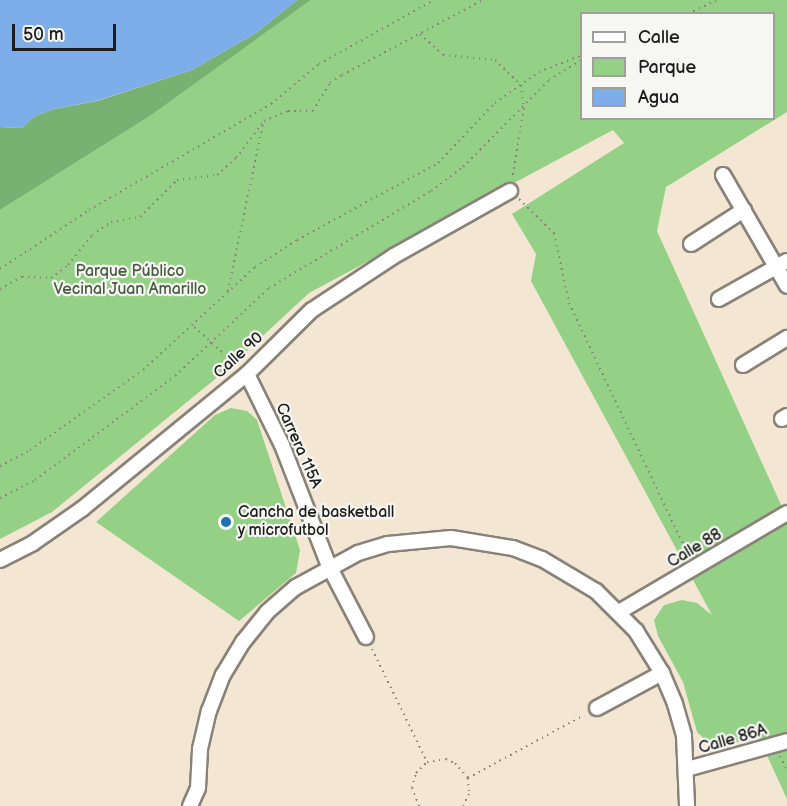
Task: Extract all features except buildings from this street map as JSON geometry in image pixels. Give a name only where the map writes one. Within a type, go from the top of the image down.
[{"type":"street","points":[[723,175],[744,210],[782,264],[787,286]]},
{"type":"street","name":"Calle 90","points":[[0,560],[33,543],[82,509],[247,374],[312,310],[394,256],[510,191]]},
{"type":"street","points":[[691,244],[744,210]]},
{"type":"street","points":[[719,299],[782,264]]},
{"type":"street","points":[[743,365],[787,339]]},
{"type":"street","name":"Carrera 115A","points":[[247,374],[282,445],[329,566],[366,637]]},
{"type":"street","name":"Calle 88","points":[[619,612],[787,513]]},
{"type":"street","points":[[199,806],[200,749],[209,711],[243,642],[296,587],[329,566],[388,544],[450,538],[482,541],[542,559],[596,591],[619,612],[662,673],[684,736],[687,806]]},
{"type":"street","points":[[597,708],[662,673]]},
{"type":"street","name":"Calle 86A","points":[[687,770],[787,741]]},
{"type":"street","points":[[190,806],[198,788]]},
{"type":"path","points":[[0,269],[89,210],[271,104],[319,64],[434,0]]},
{"type":"path","points":[[0,289],[22,277],[51,278],[69,265],[92,234],[111,222],[140,217],[177,180],[218,175],[236,158],[264,121],[288,111],[313,111],[330,83],[483,0]]},
{"type":"path","points":[[692,12],[717,0]]},
{"type":"path","points":[[420,33],[442,55],[495,60],[521,85],[524,108],[510,191],[554,233],[569,303],[695,569]]},
{"type":"path","points":[[0,466],[91,407],[194,327],[228,291],[297,240],[438,163],[478,119],[521,85],[562,61],[580,57]]},
{"type":"path","points":[[0,498],[35,480],[129,412],[211,342],[269,288],[431,191],[463,167],[524,108],[549,80],[580,58]]},
{"type":"path","points":[[228,291],[264,121]]},
{"type":"path","points":[[194,327],[247,374]]},
{"type":"path","points":[[366,637],[427,762]]},
{"type":"path","points":[[468,777],[597,708]]},
{"type":"path","points":[[409,806],[417,804],[413,780],[427,762],[446,759],[455,762],[468,777],[469,794],[463,806]]},
{"type":"green space","points":[[297,0],[311,0],[150,116],[0,210],[0,127],[22,128],[35,116],[54,109],[97,101],[192,70],[256,33]]},
{"type":"green space","name":"Parque Público Vecinal Juan Amarillo","points":[[311,0],[787,0],[787,112],[775,119],[775,12],[580,12],[580,120],[774,120],[666,187],[657,231],[787,518],[787,799],[753,725],[742,740],[727,747],[707,741],[697,732],[683,682],[658,636],[654,620],[664,605],[682,600],[697,603],[712,615],[531,281],[536,254],[512,214],[624,143],[613,130],[309,293],[225,371],[52,512],[0,539],[0,210],[150,116]]},
{"type":"green space","points":[[231,408],[247,411],[257,420],[300,550],[296,573],[239,621],[96,522],[215,415]]},
{"type":"water","points":[[0,0],[297,0],[256,33],[192,70],[96,101],[54,109],[35,116],[22,128],[0,127]]},
{"type":"place","name":"Cancha de basketball y microfutbol","points":[[226,522]]}]
